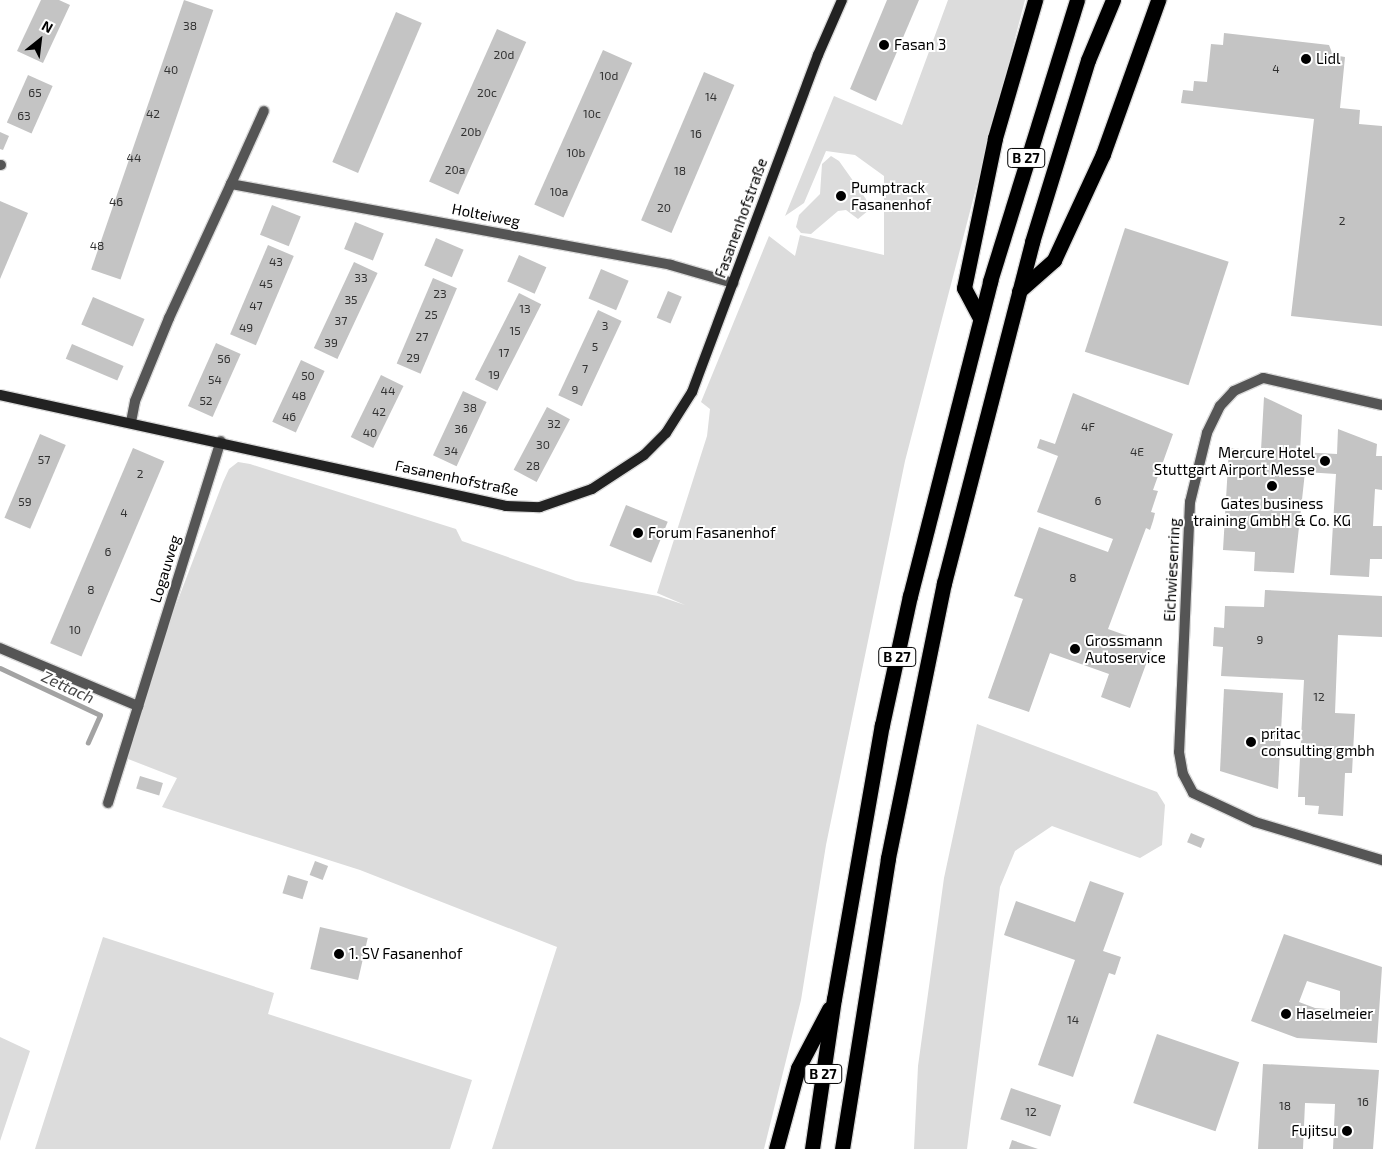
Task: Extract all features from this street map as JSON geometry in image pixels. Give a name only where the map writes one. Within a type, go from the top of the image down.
[{"type":"highway","points":[[980,318],[964,288],[995,138],[1035,0]]},
{"type":"highway","name":"B 27","points":[[812,1149],[834,999],[892,679],[980,318],[1076,0]]},
{"type":"highway","name":"B 27","points":[[842,1149],[910,744],[970,476],[1019,291],[1088,60],[1113,0]]},
{"type":"highway","points":[[1019,291],[1054,260],[1103,154],[1158,0]]},
{"type":"highway","points":[[776,1149],[798,1068],[834,999]]},
{"type":"street","name":"Fasanenhofstraße","points":[[0,395],[221,441],[506,506],[540,507],[567,501],[618,475],[666,433],[692,392],[818,55],[842,0]]},
{"type":"street","points":[[131,422],[135,401],[169,318],[264,111]]},
{"type":"street","name":"Holteiweg","points":[[231,184],[671,265],[733,283]]},
{"type":"street","name":"Eichwiesenring","points":[[1382,411],[1378,405],[1263,378],[1234,391],[1220,406],[1207,433],[1190,502],[1179,752],[1183,774],[1193,794],[1255,822],[1382,860]]},
{"type":"street","name":"Logauweg","points":[[108,803],[221,441]]},
{"type":"street","points":[[0,648],[138,706]]},
{"type":"shaded area","points":[[948,0],[1025,0],[905,461],[826,845],[801,1000],[764,1149],[492,1149],[557,947],[360,870],[162,807],[177,778],[123,757],[142,694],[223,482],[229,469],[238,462],[250,464],[456,529],[462,541],[576,581],[658,596],[685,605],[657,593],[707,436],[710,409],[701,402],[769,236],[795,256],[800,235],[884,255],[884,176],[855,155],[826,151],[804,203],[785,216],[834,96],[902,125]]},
{"type":"shaded area","name":"Pumptrack Fasanenhof","points":[[831,156],[839,161],[866,199],[869,210],[858,219],[846,210],[838,211],[811,234],[801,233],[796,227],[799,215],[820,194],[822,164]]},
{"type":"shaded area","points":[[977,724],[1157,792],[1165,805],[1162,845],[1140,858],[1052,826],[1015,851],[1000,887],[967,1149],[914,1149],[918,1066],[944,878]]},
{"type":"shaded area","points":[[103,937],[274,993],[268,1014],[472,1080],[450,1149],[35,1149]]},
{"type":"shaded area","points":[[0,1037],[30,1051],[0,1141]]},
{"type":"building","points":[[41,0],[59,0],[70,5],[43,63],[17,51]]},
{"type":"building","points":[[184,0],[213,10],[121,280],[91,269]]},
{"type":"building","name":"Fasan 3","points":[[887,0],[919,0],[876,101],[850,89]]},
{"type":"building","points":[[396,12],[422,23],[358,173],[332,162]]},
{"type":"building","points":[[497,29],[526,42],[458,195],[429,182]]},
{"type":"building","points":[[1224,33],[1329,45],[1333,55],[1345,57],[1340,108],[1360,110],[1359,124],[1382,126],[1382,326],[1291,316],[1314,119],[1181,103],[1183,90],[1193,91],[1194,81],[1207,82],[1211,44],[1223,45]]},
{"type":"building","points":[[603,50],[632,63],[563,217],[534,204]]},
{"type":"building","points":[[704,72],[734,85],[671,233],[641,220]]},
{"type":"building","points":[[28,75],[53,86],[32,133],[7,123]]},
{"type":"building","points":[[0,132],[9,136],[3,150],[0,149]]},
{"type":"building","points":[[0,201],[28,213],[0,279]]},
{"type":"building","points":[[272,205],[301,217],[289,246],[260,235]]},
{"type":"building","points":[[355,222],[384,234],[373,261],[344,249]]},
{"type":"building","points":[[1125,228],[1229,262],[1188,385],[1085,352]]},
{"type":"building","points":[[436,238],[464,250],[452,277],[424,266]]},
{"type":"building","points":[[268,245],[294,256],[256,345],[230,334]]},
{"type":"building","points":[[519,255],[546,267],[535,294],[507,281]]},
{"type":"building","points":[[354,262],[378,273],[337,359],[314,348]]},
{"type":"building","points":[[601,269],[629,281],[616,310],[588,298]]},
{"type":"building","points":[[433,278],[457,288],[421,374],[397,364]]},
{"type":"building","points":[[668,291],[682,297],[670,324],[657,318]]},
{"type":"building","points":[[519,293],[541,304],[497,391],[475,379]]},
{"type":"building","points":[[93,297],[145,319],[133,346],[81,325]]},
{"type":"building","points":[[598,310],[622,321],[582,406],[558,395]]},
{"type":"building","points":[[216,343],[241,354],[213,417],[188,406]]},
{"type":"building","points":[[72,344],[124,366],[117,381],[66,359]]},
{"type":"building","points":[[301,360],[325,371],[296,433],[272,422]]},
{"type":"building","points":[[381,375],[403,386],[373,448],[351,437]]},
{"type":"building","points":[[463,391],[487,402],[457,466],[433,455]]},
{"type":"building","points":[[1073,393],[1173,434],[1153,490],[1158,491],[1151,512],[1155,513],[1150,530],[1146,528],[1108,629],[1153,645],[1130,708],[1101,697],[1109,674],[1050,653],[1029,712],[988,698],[1023,599],[1014,596],[1039,527],[1108,552],[1113,539],[1037,512],[1058,456],[1037,448],[1040,439],[1055,444]]},
{"type":"building","points":[[1264,397],[1302,415],[1300,452],[1337,454],[1338,429],[1377,444],[1376,456],[1382,456],[1382,490],[1375,489],[1373,526],[1382,526],[1382,559],[1370,559],[1369,577],[1330,575],[1336,474],[1305,472],[1294,573],[1254,571],[1255,552],[1223,550],[1229,448],[1261,450]]},
{"type":"building","points":[[547,407],[570,419],[537,482],[514,470]]},
{"type":"building","points":[[40,434],[66,445],[30,529],[4,518]]},
{"type":"building","points":[[133,448],[164,461],[81,656],[50,643]]},
{"type":"building","name":"Forum Fasanenhof","points":[[626,505],[668,522],[651,563],[610,546]]},
{"type":"building","points":[[1265,590],[1382,596],[1382,637],[1338,635],[1335,713],[1355,714],[1352,773],[1345,773],[1343,816],[1318,814],[1319,806],[1305,805],[1305,797],[1298,797],[1304,680],[1221,676],[1223,647],[1213,646],[1214,627],[1224,628],[1225,606],[1264,607]]},
{"type":"building","name":"pritac consulting gmbh","points":[[1224,689],[1283,693],[1278,789],[1220,771]]},
{"type":"building","points":[[140,776],[163,783],[159,795],[136,788]]},
{"type":"building","points":[[1191,833],[1205,839],[1201,848],[1187,842]]},
{"type":"building","points":[[315,861],[328,866],[323,880],[310,875]]},
{"type":"building","points":[[288,875],[308,881],[303,899],[282,893]]},
{"type":"building","points":[[1090,881],[1124,893],[1103,951],[1121,957],[1115,975],[1109,973],[1073,1077],[1038,1065],[1075,960],[1004,935],[1016,901],[1075,922]]},
{"type":"building","name":"1. SV Fasanenhof","points":[[320,927],[368,938],[358,980],[310,969]]},
{"type":"building","points":[[1284,934],[1382,967],[1377,1043],[1297,1038],[1251,1021]],"holes":[[[1307,981],[1340,991],[1340,1010],[1315,1008],[1299,1002]]]},
{"type":"building","points":[[1157,1034],[1239,1062],[1215,1131],[1133,1103]]},
{"type":"building","points":[[1263,1064],[1379,1070],[1373,1149],[1333,1149],[1335,1104],[1305,1103],[1303,1149],[1258,1149]]},
{"type":"building","points":[[1011,1088],[1061,1105],[1050,1136],[1000,1119]]},
{"type":"building","points":[[1012,1140],[1038,1149],[1009,1149]]},
{"type":"waterway","name":"Zettach","points":[[0,668],[100,715],[88,742]]},
{"type":"place","name":"Fasan 3","points":[[884,45]]},
{"type":"place","name":"Lidl","points":[[1306,59]]},
{"type":"place","name":"Pumptrack Fasanenhof","points":[[841,196]]},
{"type":"place","name":"Mercure Hotel Stuttgart Airport Messe","points":[[1325,461]]},
{"type":"place","name":"Gates business training GmbH & Co. KG","points":[[1272,486]]},
{"type":"place","name":"Forum Fasanenhof","points":[[638,533]]},
{"type":"place","name":"Grossmann Autoservice","points":[[1075,649]]},
{"type":"place","name":"pritac consulting gmbh","points":[[1251,742]]},
{"type":"place","name":"1. SV Fasanenhof","points":[[339,954]]},
{"type":"place","name":"Haselmeier","points":[[1286,1014]]},
{"type":"place","name":"Fujitsu","points":[[1347,1131]]}]
